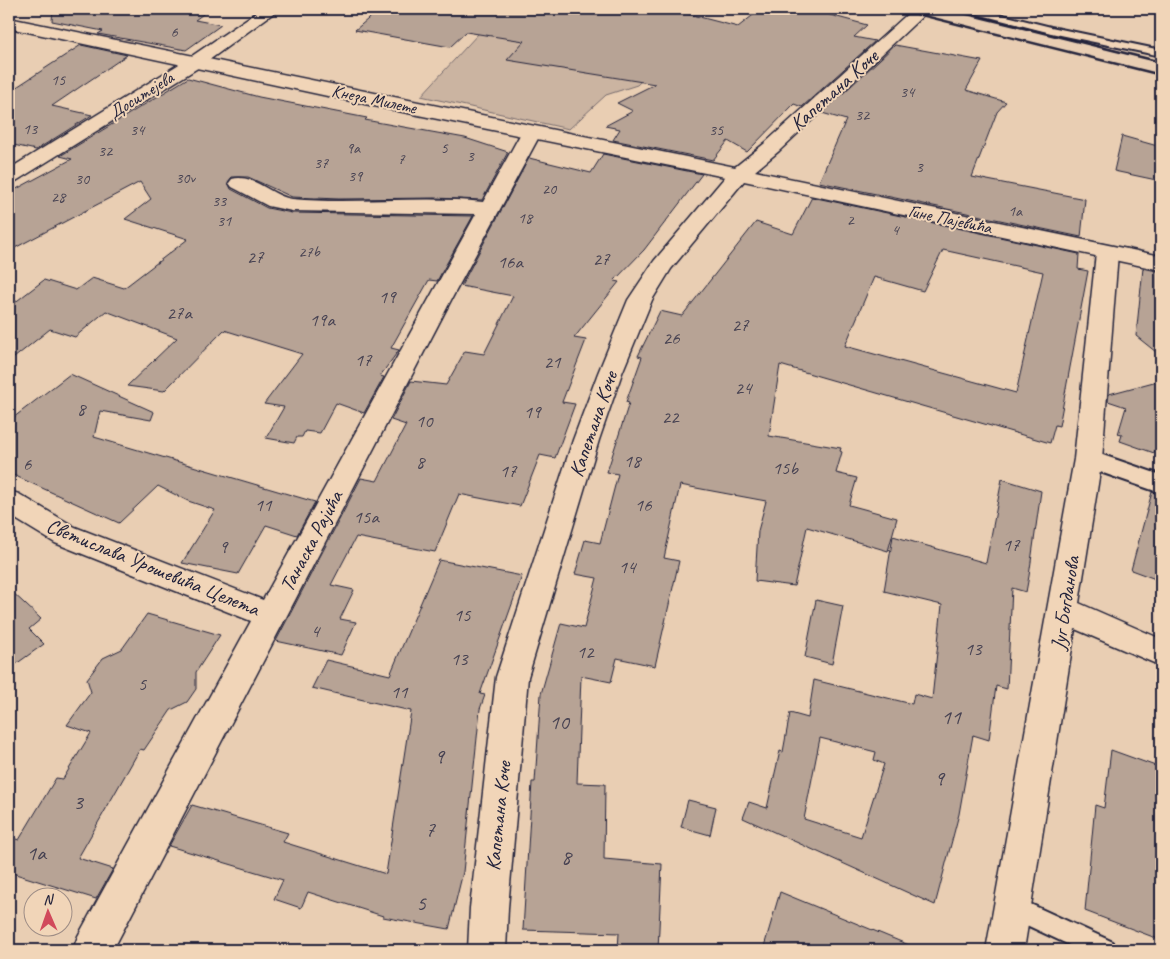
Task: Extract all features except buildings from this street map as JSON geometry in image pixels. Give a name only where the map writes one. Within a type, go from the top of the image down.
[{"type":"main road","name":"Доситејева","points":[[9,176],[194,62],[271,9]]},
{"type":"main road","name":"Капетана Коче","points":[[487,950],[489,908],[512,677],[586,440],[610,373],[644,293],[662,266],[739,174],[922,9]]},
{"type":"main road","name":"Кнеза Милете","points":[[9,23],[739,174]]},
{"type":"main road","name":"Танаска Рајића","points":[[92,950],[531,132]]},
{"type":"main road","name":"Гине Пајевића","points":[[739,174],[1161,264]]},
{"type":"main road","points":[[239,183],[275,202],[292,205],[360,207],[464,206],[489,210]]},
{"type":"main road","name":"Југ Богданова","points":[[1005,950],[1064,610],[1088,459],[1107,253]]},
{"type":"main road","name":"Светислава Урошевића Целета","points":[[9,502],[65,535],[271,616]]},
{"type":"main road","points":[[1064,610],[1161,653]]},
{"type":"street","points":[[1088,459],[1161,484]]},
{"type":"lane","points":[[969,9],[1051,30],[1161,53]]},
{"type":"lane","points":[[1013,908],[1105,950]]},
{"type":"shaded area","points":[[501,9],[707,9],[683,42],[637,85],[606,95],[569,129],[421,96]]},
{"type":"railway","points":[[897,9],[1161,75]]},
{"type":"railway","points":[[947,9],[1161,62]]}]
